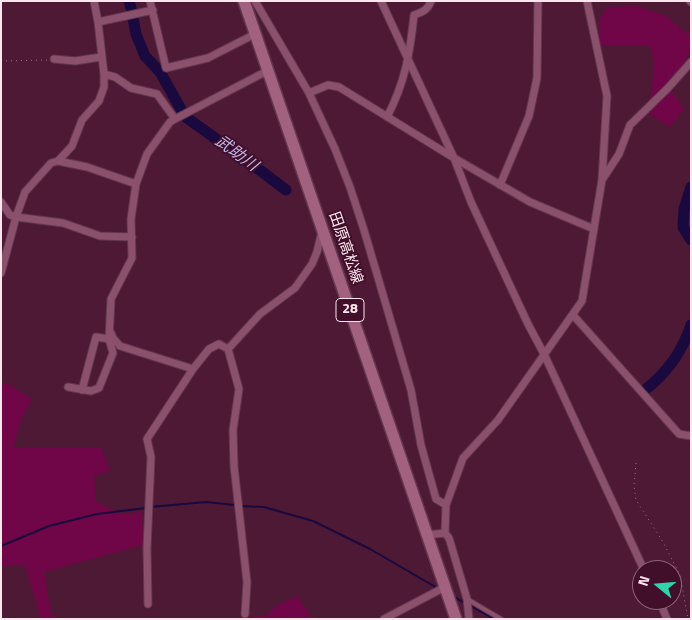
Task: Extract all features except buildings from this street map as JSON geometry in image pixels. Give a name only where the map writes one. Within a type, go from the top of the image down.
[{"type":"main road","name":"田原高松線","points":[[244,1],[456,619]]},
{"type":"street","points":[[58,161],[72,146],[82,120],[99,101],[104,87],[98,22],[94,1]]},
{"type":"street","points":[[150,1],[166,68],[208,58],[255,34]]},
{"type":"street","points":[[255,1],[309,93],[335,149],[364,230],[411,390],[422,445],[436,499],[446,505]]},
{"type":"street","points":[[380,1],[454,158],[471,202],[639,560]]},
{"type":"street","points":[[387,117],[398,96],[408,62],[414,15],[424,11],[431,1]]},
{"type":"street","points":[[500,185],[529,116],[535,88],[537,78],[538,1]]},
{"type":"street","points":[[469,619],[467,599],[449,538],[445,533],[446,505],[463,458],[498,420],[582,301],[602,180],[607,96],[587,1]]},
{"type":"street","points":[[98,22],[152,10]]},
{"type":"street","points":[[54,60],[75,61],[102,57]]},
{"type":"street","points":[[602,180],[619,154],[630,125],[668,88],[691,62]]},
{"type":"street","points":[[68,387],[91,391],[99,388],[113,353],[109,339],[111,299],[132,258],[131,220],[136,184],[147,154],[170,122],[267,71]]},
{"type":"street","points":[[104,74],[114,77],[131,88],[158,94],[175,119]]},
{"type":"street","points":[[309,93],[328,85],[339,87],[454,158],[530,202],[594,229]]},
{"type":"street","points":[[1,273],[16,217],[25,192],[51,163],[58,161],[87,167],[136,184]]},
{"type":"street","points":[[1,202],[10,215],[16,217],[63,223],[100,236],[132,237]]},
{"type":"street","points":[[228,349],[260,314],[295,288],[312,264],[317,252],[322,228]]},
{"type":"street","points":[[573,315],[679,434],[691,436]]},
{"type":"street","points":[[110,328],[113,338],[120,346],[193,369]]},
{"type":"street","points":[[82,390],[96,337],[109,339]]},
{"type":"street","points":[[148,604],[147,548],[151,457],[147,438],[193,369],[209,349],[220,344],[228,349],[239,389],[233,430],[234,466],[247,582],[245,614]]},
{"type":"street","points":[[427,535],[445,533]]},
{"type":"street","points":[[384,619],[445,587]]},
{"type":"lane","points":[[467,599],[501,619]]},
{"type":"path","points":[[1,61],[54,60]]},
{"type":"path","points":[[636,463],[634,486],[636,500],[663,542],[680,575],[688,619]]},
{"type":"shaded area","points":[[637,6],[666,16],[691,37],[687,57],[667,84],[684,109],[670,127],[649,114],[654,64],[650,45],[599,45],[599,21],[607,7]]},
{"type":"shaded area","points":[[5,382],[32,399],[21,420],[13,448],[101,447],[110,471],[94,476],[96,501],[120,514],[142,512],[143,545],[44,572],[51,613],[55,619],[41,619],[25,566],[1,566],[1,386]]},
{"type":"shaded area","points":[[297,596],[309,613],[308,619],[243,619],[243,617],[265,616],[277,605]]},
{"type":"waterway","name":"武助川","points":[[129,1],[131,8]]},
{"type":"waterway","name":"武助川","points":[[133,18],[136,34],[145,56],[160,72],[182,111]]},
{"type":"waterway","name":"武助川","points":[[187,118],[286,190]]},
{"type":"waterway","points":[[691,187],[684,209],[683,227],[691,240]]},
{"type":"waterway","points":[[646,389],[661,376],[679,353],[691,325]]},
{"type":"waterway","points":[[150,507],[206,502],[235,505]]},
{"type":"waterway","points":[[240,506],[264,507],[313,521],[370,549],[439,589]]},
{"type":"waterway","points":[[1,546],[49,526],[97,514],[146,508]]},
{"type":"waterway","points":[[454,597],[465,603]]},
{"type":"waterway","points":[[469,605],[494,619]]}]
